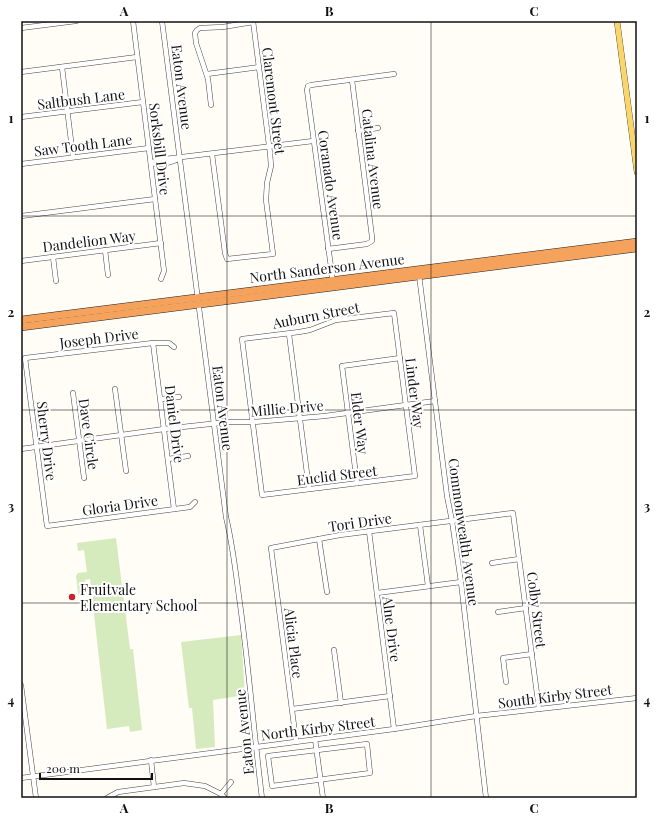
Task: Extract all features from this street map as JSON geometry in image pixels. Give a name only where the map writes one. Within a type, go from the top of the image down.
[{"type":"highway","name":"North Sanderson Avenue","points":[[21,320],[333,284],[637,242]]},
{"type":"highway","name":"North Sanderson Avenue","points":[[419,272],[637,248]]},
{"type":"highway","name":"North Sanderson Avenue","points":[[21,326],[198,300]]},
{"type":"main road","points":[[617,21],[637,172]]},
{"type":"street","points":[[21,28],[76,21]]},
{"type":"street","name":"Sorksbill Drive","points":[[133,21],[161,243],[164,271],[161,279]]},
{"type":"street","name":"Eaton Avenue","points":[[162,21],[226,517],[232,545],[246,650],[262,798]]},
{"type":"street","points":[[211,105],[206,74],[196,43],[195,32],[197,30],[253,22]]},
{"type":"street","name":"Claremont Street","points":[[212,154],[227,259],[273,254],[266,200],[267,183],[271,166],[270,146],[253,22]]},
{"type":"street","points":[[21,72],[137,57]]},
{"type":"street","points":[[62,67],[74,157]]},
{"type":"street","points":[[206,74],[259,67]]},
{"type":"street","points":[[352,80],[394,74]]},
{"type":"street","name":"Coranado Avenue","points":[[333,284],[307,90],[308,86],[352,80]]},
{"type":"street","name":"Catalina Avenue","points":[[328,249],[367,244],[372,241],[352,80]]},
{"type":"street","name":"Saltbush Lane","points":[[21,118],[143,102]]},
{"type":"street","points":[[358,131],[378,128]]},
{"type":"street","points":[[151,163],[157,160],[313,141]]},
{"type":"street","name":"Saw Tooth Lane","points":[[21,164],[149,148]]},
{"type":"street","points":[[21,216],[155,199]]},
{"type":"street","name":"Dandelion Way","points":[[21,261],[161,243]]},
{"type":"street","points":[[105,250],[108,275]]},
{"type":"street","points":[[53,257],[56,281]]},
{"type":"street","name":"Commonwealth Avenue","points":[[419,272],[447,496],[461,582],[486,798]]},
{"type":"street","name":"Auburn Street","points":[[253,422],[242,339],[289,334],[305,331],[336,320],[394,312]]},
{"type":"street","name":"Linder Way","points":[[394,312],[415,476]]},
{"type":"street","points":[[289,334],[309,489]]},
{"type":"street","name":"Joseph Drive","points":[[25,358],[153,343],[169,343],[174,346]]},
{"type":"street","name":"Daniel Drive","points":[[153,343],[174,509]]},
{"type":"street","name":"Sherry Drive","points":[[25,358],[47,526]]},
{"type":"street","name":"Elder Way","points":[[357,483],[342,366],[400,358]]},
{"type":"street","points":[[115,389],[126,471]]},
{"type":"street","name":"Dave Circle","points":[[73,393],[84,478]]},
{"type":"street","points":[[161,399],[179,397]]},
{"type":"street","name":"Millie Drive","points":[[21,449],[164,429],[228,422],[253,422],[300,418],[435,402]]},
{"type":"street","name":"Euclid Street","points":[[253,422],[262,495],[415,476]]},
{"type":"street","points":[[168,459],[188,456]]},
{"type":"street","name":"Gloria Drive","points":[[47,526],[190,507],[195,502]]},
{"type":"street","name":"Tori Drive","points":[[271,548],[369,531],[513,513]]},
{"type":"street","name":"Colby Street","points":[[513,513],[539,709]]},
{"type":"street","points":[[420,525],[428,586]]},
{"type":"street","name":"Alne Drive","points":[[369,531],[394,729]]},
{"type":"street","points":[[320,539],[327,592]]},
{"type":"street","name":"Alicia Place","points":[[271,548],[296,741]]},
{"type":"street","points":[[492,563],[519,559]]},
{"type":"street","points":[[377,593],[461,582]]},
{"type":"street","points":[[498,612],[526,608]]},
{"type":"street","points":[[334,650],[341,703]]},
{"type":"street","points":[[506,682],[503,658],[532,654]]},
{"type":"street","points":[[21,685],[36,798]]},
{"type":"street","points":[[292,709],[390,696]]},
{"type":"street","name":"South Kirby Street","points":[[476,716],[637,698]]},
{"type":"street","name":"North Kirby Street","points":[[21,778],[394,729],[476,716]]},
{"type":"street","points":[[316,739],[323,798]]},
{"type":"street","points":[[367,744],[370,773],[321,780],[272,786],[268,756],[367,744]]},
{"type":"street","points":[[151,760],[154,787]]},
{"type":"street","points":[[106,798],[118,792],[184,783],[205,786],[223,796],[230,782]]},
{"type":"green space","points":[[116,538],[130,649],[133,649],[142,730],[130,732],[129,726],[107,729],[90,579],[85,580],[85,586],[82,588],[84,596],[80,597],[78,593],[76,576],[78,573],[87,572],[84,550],[78,551],[77,543]]},
{"type":"green space","points":[[241,635],[245,695],[213,700],[215,747],[196,749],[192,708],[189,708],[181,642]]},
{"type":"place","name":"Fruitvale Elementary School","points":[[72,597]]}]
